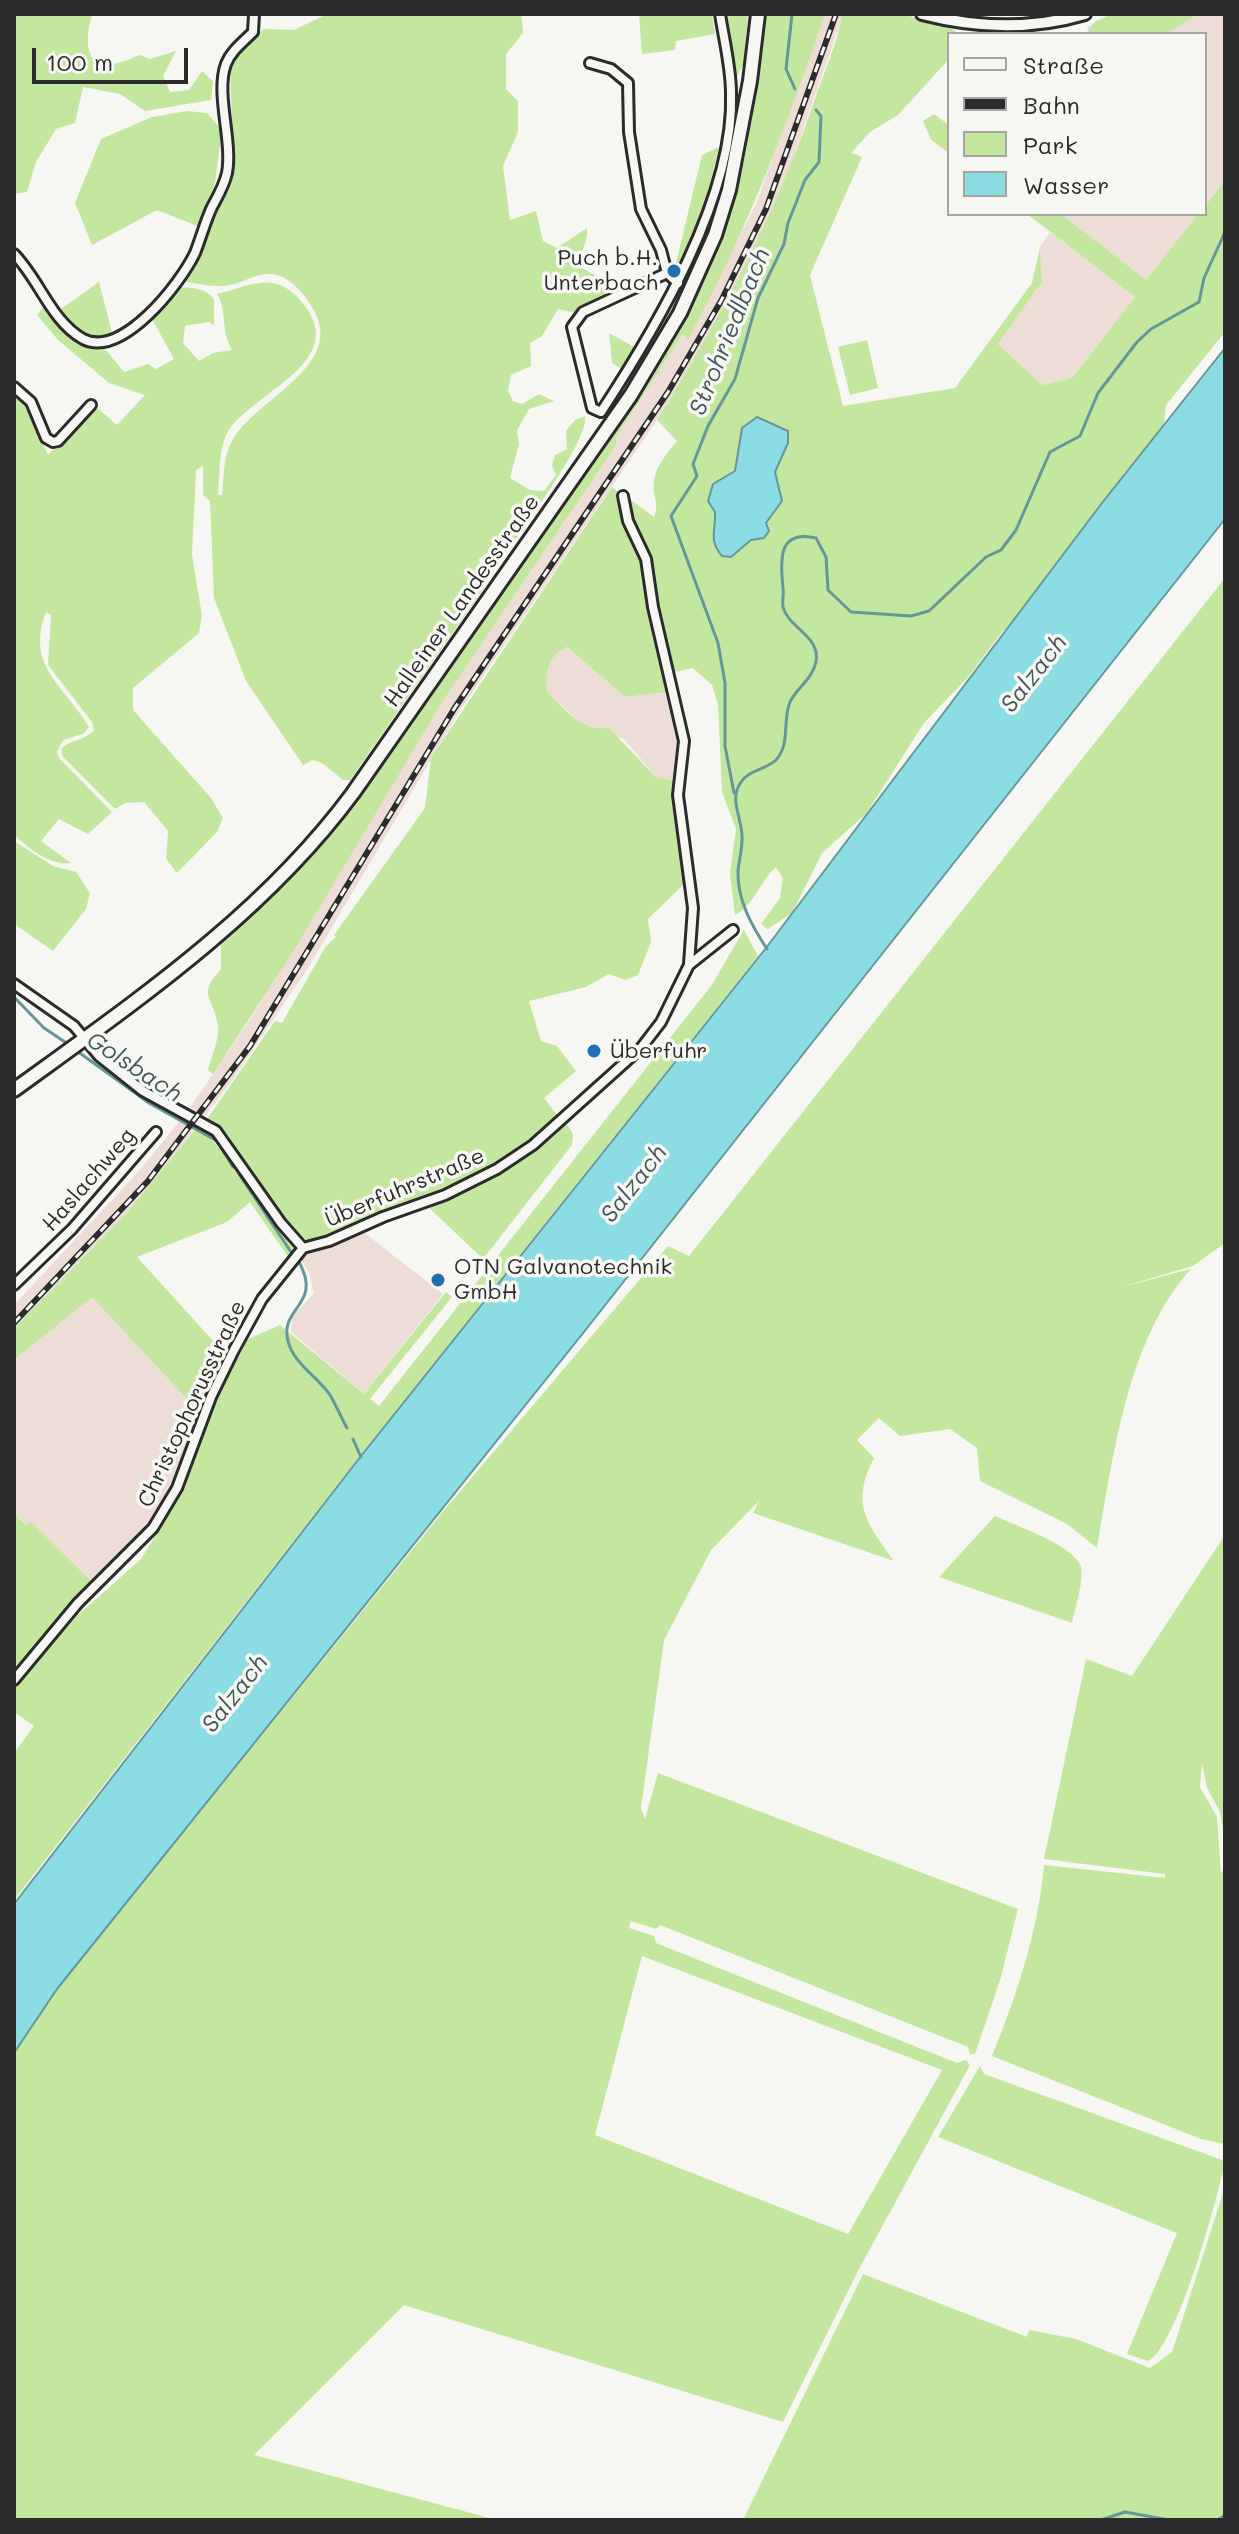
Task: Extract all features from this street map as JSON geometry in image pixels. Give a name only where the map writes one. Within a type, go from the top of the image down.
[{"type":"main road","name":"Halleiner Landesstraße","points":[[14,1090],[82,1041],[250,907],[316,840],[631,395],[680,313],[715,235],[740,143],[758,14]]},
{"type":"street","points":[[14,254],[68,327],[97,344],[108,343],[154,310],[171,291],[194,254],[226,177],[229,157],[224,122],[224,67],[232,52],[253,32],[254,14]]},
{"type":"street","points":[[667,273],[583,312],[575,319],[572,327],[592,408],[601,412],[656,328],[678,283],[711,197],[728,126],[731,92],[720,14]]},
{"type":"street","points":[[922,14],[953,22],[1013,26],[1085,14]]},
{"type":"street","points":[[590,63],[611,69],[628,83],[629,132],[641,209],[661,250],[667,273],[678,283]]},
{"type":"street","points":[[14,387],[31,402],[46,438],[53,442],[58,441],[91,405]]},
{"type":"street","name":"Überfuhrstraße","points":[[14,984],[74,1026],[82,1041],[114,1070],[160,1103],[216,1131],[281,1223],[303,1248],[329,1241],[383,1217],[445,1195],[497,1169],[533,1145],[641,1048],[661,1022],[689,965],[693,908],[678,795],[684,741],[653,607],[646,559],[628,521],[623,496]]},
{"type":"street","name":"Überfuhrstraße","points":[[689,965],[733,930]]},
{"type":"street","name":"Haslachweg","points":[[14,1285],[72,1229],[156,1132]]},
{"type":"street","name":"Christophorusstraße","points":[[14,1680],[78,1603],[153,1528],[177,1488],[211,1397],[234,1350],[262,1299],[303,1248]]},
{"type":"shaded area","points":[[825,14],[842,14],[790,167],[752,255],[702,349],[459,712],[308,968],[233,1079],[175,1156],[125,1215],[14,1328],[14,1305],[138,1172],[187,1112],[253,1015],[443,701],[617,444],[614,440],[684,333],[688,338],[756,204]]},
{"type":"shaded area","points":[[1112,14],[1225,14],[1225,180],[1207,203],[1207,32],[1087,32],[1088,27]]},
{"type":"shaded area","points":[[1064,216],[1196,216],[1146,281]]},
{"type":"shaded area","points":[[1050,232],[1135,297],[1072,378],[1042,385],[998,344],[1042,282],[1040,247]]},
{"type":"shaded area","points":[[567,647],[625,697],[669,692],[680,743],[676,781],[656,777],[624,739],[582,725],[547,692],[546,670],[556,652]]},
{"type":"shaded area","points":[[362,1231],[443,1294],[364,1394],[291,1332],[292,1317],[314,1293],[309,1273],[300,1258]]},
{"type":"shaded area","points":[[92,1296],[200,1413],[166,1495],[139,1538],[92,1582],[31,1523],[27,1525],[14,1513],[14,1360]]},
{"type":"green space","points":[[14,14],[92,14],[88,42],[94,60],[111,64],[139,55],[150,59],[176,51],[163,76],[170,92],[189,90],[202,71],[213,81],[211,100],[145,111],[120,94],[83,87],[75,123],[56,129],[36,162],[27,192],[14,194]]},
{"type":"green space","points":[[327,14],[521,14],[523,33],[506,54],[506,89],[518,101],[518,132],[503,166],[510,220],[536,211],[543,241],[557,248],[587,228],[581,267],[604,281],[617,279],[628,286],[576,313],[558,309],[542,336],[530,343],[531,366],[511,375],[508,391],[513,401],[522,404],[539,394],[554,401],[529,409],[517,430],[519,444],[510,478],[530,490],[544,491],[556,475],[552,466],[555,455],[567,449],[566,431],[575,420],[585,416],[583,428],[564,466],[499,563],[489,554],[479,559],[484,588],[350,780],[343,780],[322,763],[312,760],[303,765],[246,681],[214,598],[210,501],[203,495],[203,466],[196,470],[192,555],[202,616],[199,633],[133,688],[133,710],[211,798],[223,818],[217,832],[177,873],[166,859],[168,831],[144,802],[125,803],[115,809],[63,757],[61,749],[94,730],[92,722],[48,665],[51,615],[46,612],[40,647],[44,662],[89,727],[83,734],[63,740],[57,752],[59,758],[112,812],[88,834],[59,819],[41,841],[71,863],[55,862],[40,855],[14,835],[14,390],[22,397],[48,455],[95,406],[117,425],[145,395],[109,383],[58,340],[37,315],[45,305],[85,346],[105,349],[124,372],[148,364],[156,369],[174,359],[151,317],[177,287],[202,290],[214,299],[214,325],[209,322],[185,326],[183,343],[199,361],[213,353],[232,350],[217,294],[251,284],[271,283],[281,285],[300,300],[314,321],[315,340],[308,357],[294,373],[229,430],[220,461],[218,495],[222,495],[225,461],[232,441],[259,410],[309,364],[318,347],[320,328],[305,297],[293,283],[282,277],[264,274],[220,286],[187,282],[183,277],[229,189],[233,160],[230,67],[237,51],[264,29],[294,30]]},
{"type":"green space","points":[[639,14],[712,14],[715,34],[676,41],[675,50],[642,54]]},
{"type":"green space","points":[[723,14],[748,14],[744,63],[734,82]]},
{"type":"green space","points":[[765,14],[825,14],[764,180],[709,300],[688,339],[683,334],[615,439],[617,444],[443,701],[291,955],[213,1074],[208,1070],[217,1042],[218,1026],[208,991],[221,969],[221,944],[225,937],[280,889],[335,828],[637,400],[693,304],[730,213],[746,152]]},
{"type":"green space","points":[[842,14],[903,14],[955,30],[947,32],[947,61],[898,115],[870,132],[851,153],[862,157],[810,275],[843,406],[955,388],[1032,283],[1040,247],[1042,282],[998,344],[1042,385],[1072,378],[1135,297],[1030,216],[1064,216],[1146,280],[1196,216],[1207,216],[1207,203],[1225,180],[1225,332],[1166,405],[1163,435],[1148,454],[1125,472],[1114,495],[1027,609],[1002,632],[969,676],[924,723],[866,814],[822,853],[792,913],[768,929],[761,924],[780,898],[783,878],[776,867],[747,906],[735,915],[730,874],[736,829],[722,792],[718,705],[712,685],[693,668],[671,673],[651,573],[629,520],[624,495],[654,517],[655,477],[660,464],[677,441],[657,420],[725,304],[764,225],[799,144]]},
{"type":"green space","points":[[1112,14],[1198,14],[1169,32],[1088,32],[1094,22]]},
{"type":"green space","points":[[187,111],[207,113],[222,130],[215,183],[200,227],[157,210],[92,245],[75,203],[101,139],[152,117]]},
{"type":"green space","points":[[934,114],[947,124],[947,152],[931,140],[923,121]]},
{"type":"green space","points":[[719,147],[697,229],[683,258],[675,267],[702,155]]},
{"type":"green space","points":[[99,282],[113,336],[105,339],[89,338],[82,334],[58,311]]},
{"type":"green space","points":[[609,333],[638,349],[623,370],[612,363]]},
{"type":"green space","points":[[867,340],[878,388],[850,395],[838,347]]},
{"type":"green space","points":[[612,487],[621,494],[621,510],[645,559],[669,692],[625,697],[567,647],[555,655],[549,665],[547,692],[582,723],[609,728],[656,777],[676,781],[685,883],[648,919],[651,942],[638,975],[625,980],[609,974],[586,987],[529,1001],[541,1041],[557,1046],[576,1071],[544,1098],[560,1119],[523,1147],[458,1186],[325,1238],[309,1241],[293,1233],[225,1133],[205,1122],[275,1021],[282,1023],[326,946],[336,937],[334,935],[425,808],[431,758]]},
{"type":"green space","points":[[1225,578],[1225,1243],[1193,1266],[1121,1287],[1191,1269],[1169,1297],[1137,1364],[1117,1439],[1097,1548],[1067,1524],[980,1481],[977,1448],[950,1429],[900,1436],[879,1418],[857,1440],[874,1458],[863,1488],[863,1501],[869,1524],[894,1561],[753,1513],[759,1501],[711,1550],[664,1640],[641,1808],[645,1819],[658,1773],[1018,1909],[1001,1977],[975,2054],[970,2054],[968,2047],[660,1925],[656,1929],[631,1921],[629,1928],[654,1936],[656,1943],[957,2063],[966,2060],[970,2065],[858,2271],[783,2422],[404,2305],[254,2455],[497,2520],[14,2520],[14,2053],[57,1989],[445,1509],[668,1246],[689,1256]],"holes":[[[642,1956],[942,2070],[848,2234],[595,2135]]]},
{"type":"green space","points":[[14,841],[53,866],[76,872],[90,893],[86,909],[53,951],[17,926],[14,910]]},
{"type":"green space","points":[[744,930],[758,956],[355,1462],[14,1900],[14,1753],[34,1726],[14,1712],[14,1688],[77,1616],[141,1559],[183,1491],[216,1399],[248,1339],[280,1325],[364,1394],[446,1292],[452,1297],[370,1399],[379,1406],[711,986]]},
{"type":"green space","points":[[567,1124],[573,1134],[572,1145],[483,1259],[426,1205],[495,1174]]},
{"type":"green space","points":[[196,1129],[209,1137],[240,1170],[294,1249],[289,1258],[250,1202],[227,1222],[137,1257],[225,1354],[200,1413],[92,1297],[14,1360],[14,1328],[125,1215]]},
{"type":"green space","points":[[14,1513],[26,1525],[31,1522],[92,1582],[14,1670]]},
{"type":"green space","points":[[995,1516],[1057,1544],[1077,1559],[1081,1567],[1081,1580],[1072,1623],[939,1577]]},
{"type":"green space","points":[[1225,1535],[1225,1840],[1220,1812],[1207,1788],[1202,1764],[1200,1787],[1217,1817],[1221,1873],[1225,1868],[1225,2144],[1201,2139],[992,2056],[1025,1962],[1037,1914],[1044,1865],[1165,1878],[1165,1874],[1044,1859],[1086,1659],[1132,1676]]},
{"type":"green space","points":[[980,2066],[984,2074],[1225,2161],[1195,2270],[1171,2329],[1159,2350],[1148,2361],[1127,2354],[1177,2233],[938,2137]]},
{"type":"green space","points":[[1225,2187],[1225,2520],[743,2520],[863,2274],[1027,2337],[1029,2330],[1076,2339],[1150,2368],[1172,2352]]},
{"type":"water","name":"Salzach","points":[[1225,348],[1225,519],[580,1337],[57,1989],[14,2053],[14,1904],[361,1456],[766,948],[1102,503]]},
{"type":"water","points":[[757,417],[788,431],[788,443],[775,472],[782,501],[766,523],[769,531],[764,538],[751,540],[731,557],[722,556],[714,540],[715,512],[708,501],[713,484],[735,471],[742,428]]},
{"type":"waterway","name":"Strohriedlbach","points":[[792,14],[786,69],[795,89]]},
{"type":"waterway","name":"Strohriedlbach","points":[[734,793],[725,746],[725,683],[718,643],[671,516],[697,476],[693,464],[708,426],[735,379],[758,298],[784,244],[788,223],[805,180],[819,162],[821,116],[816,110]]},
{"type":"waterway","points":[[767,949],[751,922],[740,892],[738,871],[742,835],[736,795],[744,778],[772,763],[781,753],[790,702],[816,662],[814,645],[791,621],[783,607],[782,558],[788,542],[804,536],[816,538],[826,557],[828,590],[851,612],[911,616],[929,611],[986,557],[1001,550],[1016,530],[1050,452],[1080,436],[1098,393],[1137,342],[1151,329],[1199,302],[1204,278],[1225,232]]},
{"type":"waterway","name":"Golsbach","points":[[14,997],[44,1028],[68,1044]]},
{"type":"waterway","name":"Golsbach","points":[[77,1051],[149,1103],[217,1141],[233,1167]]},
{"type":"waterway","name":"Golsbach","points":[[239,1174],[291,1252]]},
{"type":"waterway","name":"Golsbach","points":[[299,1262],[306,1288],[304,1297],[289,1320],[288,1341],[300,1363],[330,1395],[347,1428]]},
{"type":"waterway","name":"Golsbach","points":[[353,1439],[361,1457]]},
{"type":"waterway","points":[[1101,2520],[1125,2512],[1169,2520]]},
{"type":"waterway","points":[[1218,2520],[1225,2515]]},
{"type":"railway","points":[[14,1323],[148,1181],[250,1046],[454,709],[668,392],[721,301],[766,209],[836,14]]},
{"type":"place","name":"Puch b.H. Unterbach","points":[[674,271]]},
{"type":"place","name":"Überfuhr","points":[[594,1051]]},
{"type":"place","name":"OTN Galvanotechnik GmbH","points":[[438,1280]]}]
